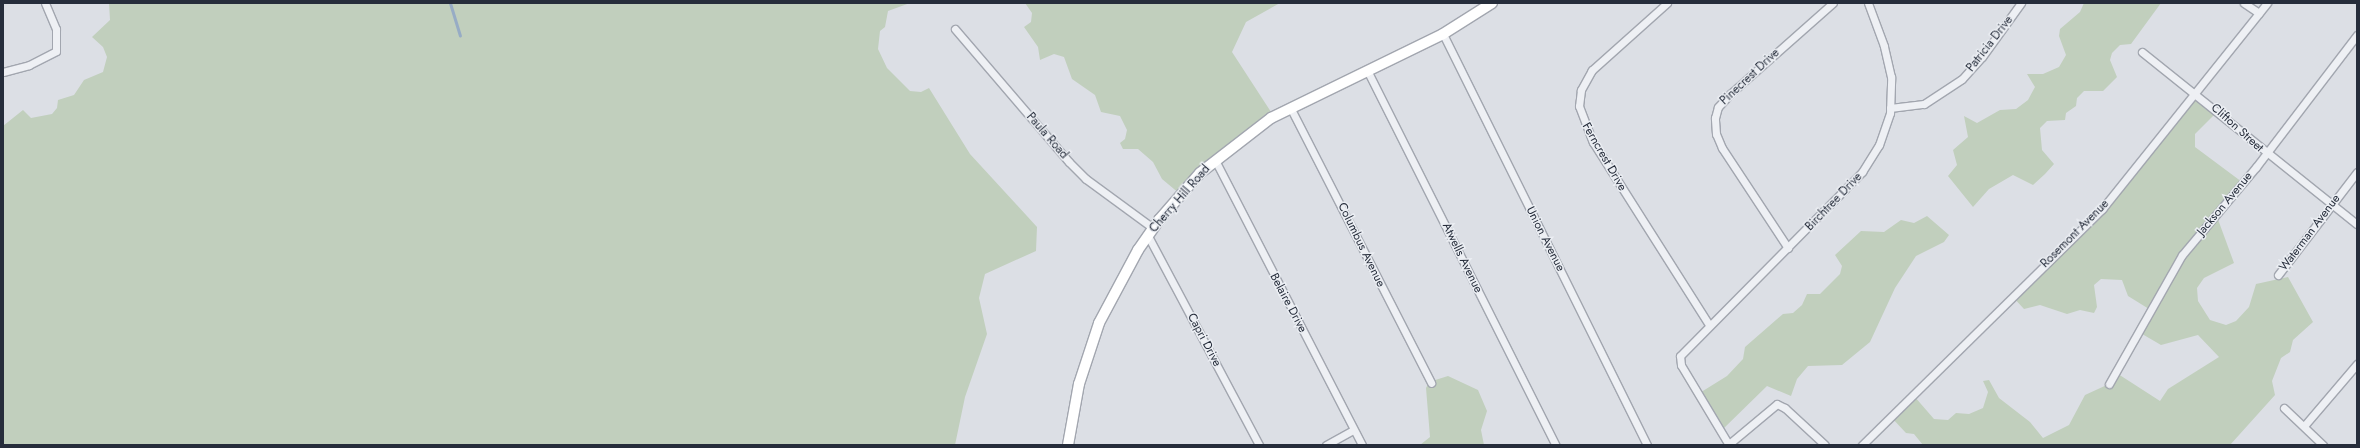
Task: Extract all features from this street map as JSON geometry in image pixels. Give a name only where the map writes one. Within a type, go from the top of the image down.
[{"type":"main road","name":"Cherry Hill Road","points":[[1068,445],[1089,348],[1121,278],[1150,232],[1215,160],[1246,135],[1290,107],[1443,34],[1492,3]]},
{"type":"street","points":[[3,72],[29,65],[56,51],[56,29],[45,3]]},
{"type":"street","name":"Ferncrest Drive","points":[[1667,3],[1592,70],[1581,90],[1579,106],[1593,142],[1709,325]]},
{"type":"street","name":"Pinecrest Drive","points":[[1788,248],[1722,148],[1716,134],[1715,118],[1718,107],[1730,94],[1833,3]]},
{"type":"street","name":"Birchtree Drive","points":[[1729,445],[1680,359],[1681,352],[1788,248],[1862,172],[1879,145],[1890,108],[1889,61],[1868,3]]},
{"type":"street","name":"Patricia Drive","points":[[1890,108],[1924,104],[1962,79],[1982,58],[2021,3]]},
{"type":"street","points":[[2244,3],[2259,13]]},
{"type":"street","name":"Rosemont Avenue","points":[[1862,445],[2102,209],[2267,3]]},
{"type":"street","name":"Paula Road","points":[[954,29],[1069,162],[1086,179],[1150,232]]},
{"type":"street","name":"Union Avenue","points":[[1443,34],[1647,445]]},
{"type":"street","name":"Jackson Avenue","points":[[2109,384],[2182,255],[2357,36]]},
{"type":"street","name":"Clifton Street","points":[[2142,52],[2196,91],[2265,153],[2357,224]]},
{"type":"street","name":"Atwells Avenue","points":[[1367,70],[1556,445]]},
{"type":"street","name":"Columbus Avenue","points":[[1290,107],[1431,383]]},
{"type":"street","name":"Belaire Drive","points":[[1215,160],[1362,445]]},
{"type":"street","name":"Waterman Avenue","points":[[2278,276],[2357,172]]},
{"type":"street","name":"Capri Drive","points":[[1150,232],[1259,445]]},
{"type":"street","points":[[2304,426],[2357,364]]},
{"type":"street","points":[[1729,445],[1769,407],[1780,404],[1825,445]]},
{"type":"street","points":[[2284,408],[2324,445]]},
{"type":"street","points":[[1326,445],[1353,430]]},
{"type":"green space","points":[[109,3],[910,3],[888,11],[885,27],[880,31],[878,49],[887,68],[910,91],[921,92],[929,88],[970,154],[1037,227],[1036,251],[985,274],[979,298],[987,334],[965,397],[955,445],[3,445],[3,126],[23,110],[31,118],[52,114],[57,108],[58,100],[74,95],[84,80],[103,72],[107,57],[103,47],[92,37],[110,20]]},
{"type":"green space","points":[[1025,3],[1280,3],[1246,22],[1232,52],[1273,115],[1180,194],[1162,179],[1153,162],[1138,149],[1123,149],[1120,143],[1125,139],[1127,130],[1120,116],[1101,112],[1095,95],[1072,79],[1064,57],[1054,54],[1040,60],[1038,47],[1024,27],[1031,22],[1032,13]]},
{"type":"green space","points":[[2084,3],[2161,3],[2131,44],[2120,45],[2112,53],[2110,60],[2117,77],[2103,91],[2084,91],[2077,98],[2076,106],[2066,113],[2065,120],[2047,121],[2040,128],[2042,150],[2054,164],[2045,174],[2033,185],[2013,175],[1989,189],[1973,207],[1948,176],[1957,165],[1953,150],[1968,137],[1964,116],[1977,123],[2000,110],[2016,109],[2028,100],[2035,87],[2027,74],[2043,74],[2059,67],[2066,55],[2059,36],[2060,29],[2080,12]]},
{"type":"green space","points":[[2195,91],[2218,111],[2195,134],[2195,147],[2242,182],[2216,214],[2234,263],[2204,278],[2197,288],[2198,301],[2210,320],[2226,325],[2236,321],[2249,307],[2256,284],[2288,277],[2313,322],[2293,340],[2290,352],[2281,358],[2272,381],[2275,395],[2230,445],[1923,445],[1914,434],[1906,433],[1891,417],[1914,396],[1934,419],[1948,420],[1956,413],[1969,414],[1983,408],[1988,392],[1983,381],[1989,380],[1999,398],[2030,422],[2043,438],[2069,425],[2085,395],[2109,384],[2115,372],[2160,401],[2168,389],[2219,357],[2198,335],[2161,345],[2137,331],[2149,309],[2128,296],[2122,280],[2101,279],[2094,285],[2097,307],[2094,313],[2080,310],[2067,314],[2040,305],[2024,309],[2012,296],[2103,208]]},
{"type":"green space","points":[[1927,216],[1949,235],[1944,242],[1916,256],[1895,288],[1870,342],[1842,365],[1808,366],[1797,379],[1791,396],[1767,386],[1722,430],[1698,394],[1727,376],[1743,359],[1745,347],[1783,314],[1793,313],[1802,305],[1807,294],[1820,294],[1840,274],[1842,266],[1835,255],[1861,231],[1884,232],[1901,220],[1914,223]]},
{"type":"green space","points":[[1448,376],[1478,390],[1487,411],[1481,430],[1484,445],[1420,445],[1430,437],[1426,388],[1429,382]]},
{"type":"waterway","points":[[450,3],[460,36]]}]
